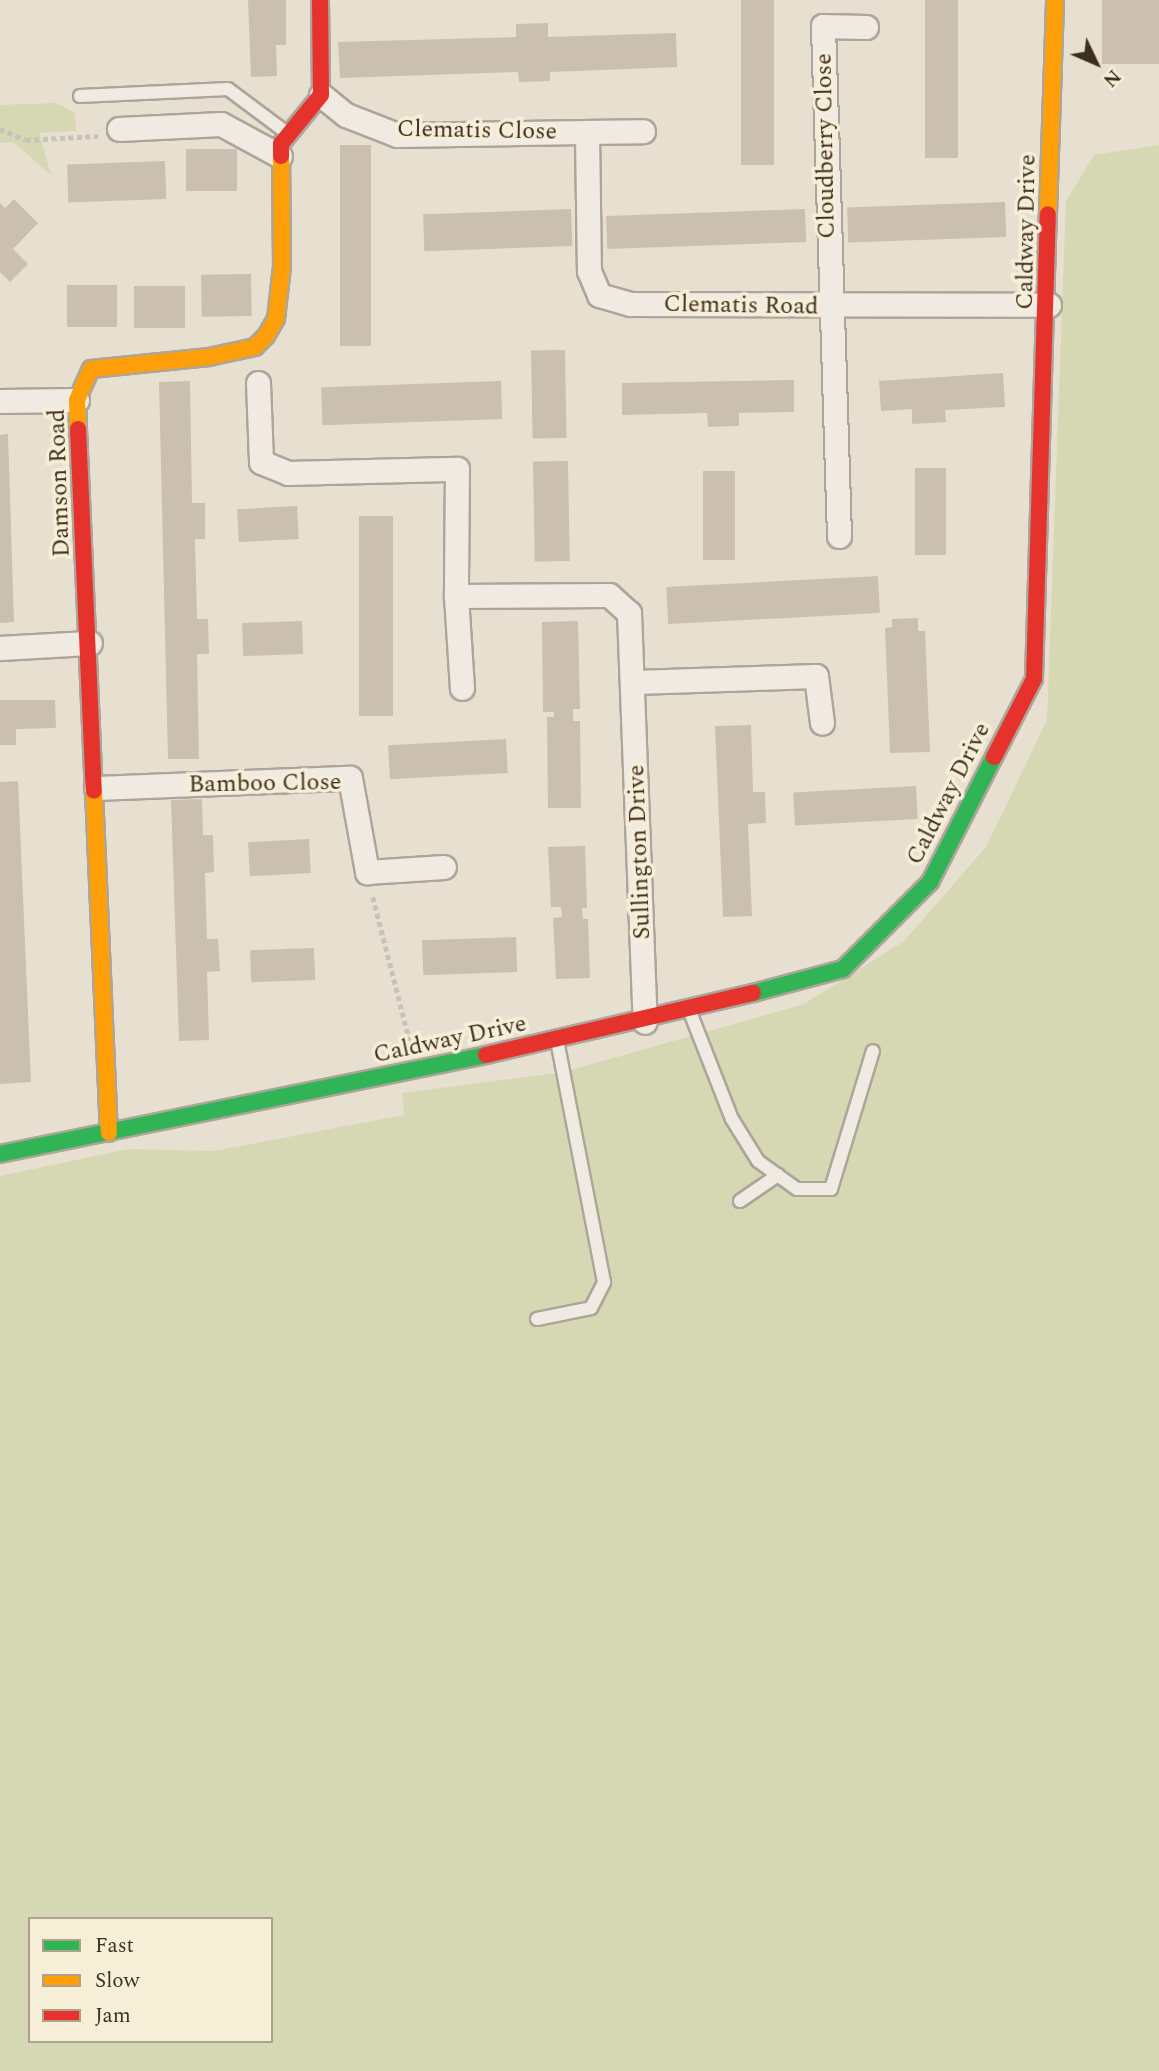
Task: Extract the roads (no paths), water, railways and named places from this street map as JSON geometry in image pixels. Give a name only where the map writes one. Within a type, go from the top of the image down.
[{"type":"street","points":[[320,0],[321,95]]},
{"type":"street","name":"Caldway Drive","points":[[0,1154],[645,1022],[843,969],[930,882],[1034,679],[1049,305],[1055,0]]},
{"type":"street","name":"Cloudberry Close","points":[[830,308],[823,26],[866,27]]},
{"type":"street","name":"Clematis Close","points":[[321,95],[346,116],[397,135],[643,131]]},
{"type":"street","name":"Damson Road","points":[[109,1133],[90,643],[77,400],[91,369],[102,364],[209,357],[254,347],[266,336],[276,319],[282,266],[280,156],[287,133],[321,95]]},
{"type":"street","points":[[119,129],[221,124],[280,156]]},
{"type":"street","name":"Clematis Road","points":[[587,132],[589,271],[599,295],[631,304],[830,308],[1049,305]]},
{"type":"street","points":[[830,308],[839,536]]},
{"type":"street","points":[[258,383],[261,462],[288,473],[457,469],[456,596],[461,688]]},
{"type":"street","points":[[0,401],[77,400]]},
{"type":"street","name":"Sullington Drive","points":[[456,596],[609,595],[629,613],[635,682],[645,1022]]},
{"type":"street","points":[[0,648],[90,643]]},
{"type":"street","points":[[635,682],[816,676],[822,723]]},
{"type":"street","name":"Bamboo Close","points":[[96,788],[350,778],[367,872],[444,867]]},
{"type":"lane","points":[[80,96],[228,89],[287,133]]},
{"type":"lane","points":[[690,1012],[732,1119],[758,1161],[797,1189],[831,1189],[873,1051]]},
{"type":"lane","points":[[537,1319],[591,1308],[604,1282],[557,1040]]},
{"type":"lane","points":[[740,1201],[778,1175]]}]
